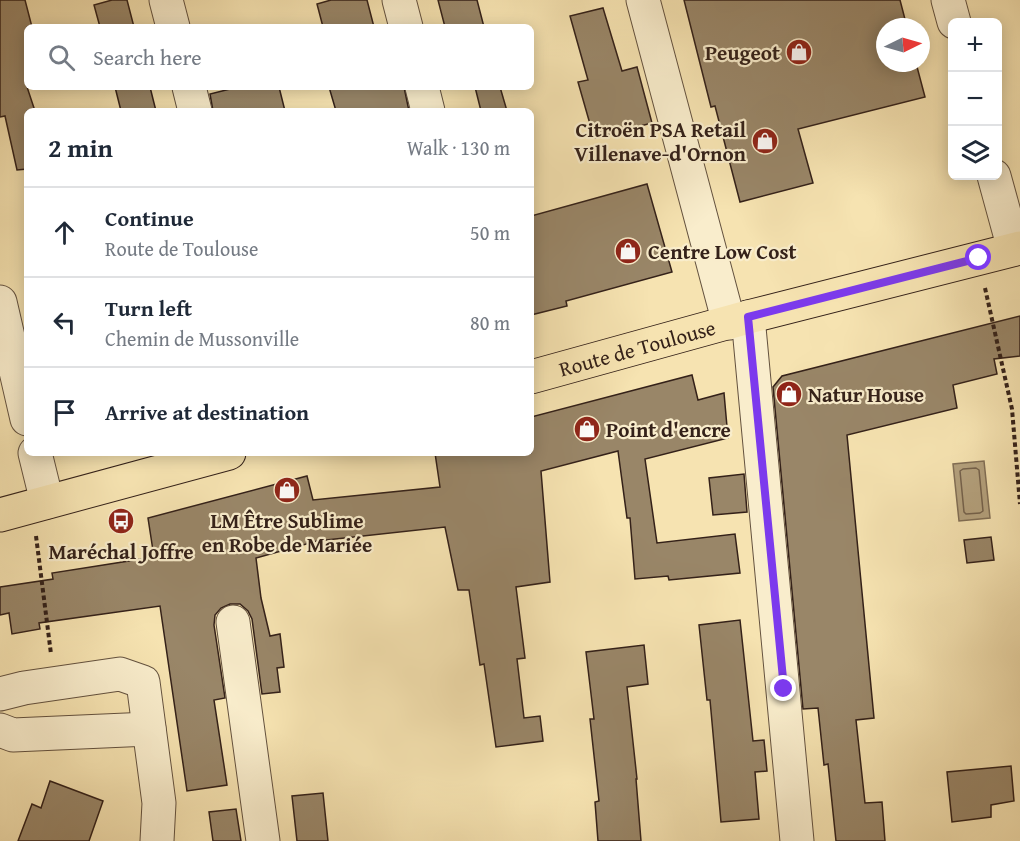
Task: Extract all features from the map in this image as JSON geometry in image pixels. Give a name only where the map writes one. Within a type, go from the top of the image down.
[{"type":"main road","name":"Route de Toulouse","points":[[534,376],[738,320],[1017,248]]},
{"type":"main road","points":[[0,515],[218,456]]},
{"type":"street","points":[[166,0],[172,24]]},
{"type":"street","points":[[399,0],[405,24]]},
{"type":"street","points":[[643,0],[738,320],[798,841]]},
{"type":"street","points":[[948,0],[953,18]]},
{"type":"street","points":[[190,90],[194,108]]},
{"type":"street","points":[[423,90],[427,108]]},
{"type":"street","points":[[995,180],[1017,248]]},
{"type":"street","points":[[0,302],[24,406]]},
{"type":"street","points":[[35,456],[40,504]]},
{"type":"street","points":[[233,622],[263,841]]},
{"type":"street","points":[[0,694],[24,688],[120,674],[143,682],[159,803],[157,841]]},
{"type":"street","points":[[0,730],[13,735],[149,729]]},
{"type":"path","points":[[979,258],[1012,409],[1020,504]]},
{"type":"path","points":[[40,504],[55,684]]},
{"type":"water","points":[[984,461],[990,518],[959,521],[953,464]]},
{"type":"building","points":[[0,0],[25,0],[31,24],[24,24],[24,90],[28,90],[34,108],[24,108],[24,169],[17,170],[5,116],[0,117]]},
{"type":"building","points":[[112,0],[127,0],[133,24],[99,24],[94,5]]},
{"type":"building","points":[[331,0],[367,0],[373,24],[322,24],[317,4]]},
{"type":"building","points":[[438,0],[477,0],[483,24],[444,24]]},
{"type":"building","name":"Peugeot","points":[[684,0],[900,0],[905,18],[876,18],[876,72],[918,72],[925,97],[798,129],[813,183],[740,202],[715,106],[711,107]]},
{"type":"building","points":[[603,8],[622,71],[637,67],[652,123],[594,138],[578,82],[588,80],[570,16]]},
{"type":"building","points":[[116,90],[151,90],[155,108],[120,108]]},
{"type":"building","points":[[226,90],[280,90],[284,108],[212,108],[210,94]]},
{"type":"building","points":[[330,90],[405,90],[408,108],[335,108]]},
{"type":"building","points":[[476,90],[501,90],[506,108],[480,108]]},
{"type":"building","points":[[647,184],[672,272],[566,301],[567,306],[534,314],[534,215]]},
{"type":"building","points":[[1020,316],[1020,356],[994,359],[997,374],[953,385],[957,408],[847,435],[874,718],[856,720],[865,803],[882,802],[885,841],[836,841],[828,764],[824,765],[818,708],[803,709],[773,387],[782,376]]},
{"type":"building","points":[[692,375],[698,400],[724,393],[728,438],[645,459],[657,543],[735,534],[740,573],[669,580],[668,576],[635,579],[630,518],[627,518],[618,451],[541,471],[550,582],[516,587],[525,658],[517,659],[524,718],[540,716],[543,741],[496,747],[484,664],[480,665],[469,590],[458,590],[445,527],[317,541],[256,558],[261,598],[270,636],[280,634],[284,667],[277,668],[280,692],[262,694],[252,619],[248,611],[240,604],[230,604],[221,608],[215,615],[214,625],[225,698],[214,700],[227,785],[187,791],[160,606],[39,623],[40,629],[12,634],[9,613],[0,615],[0,587],[53,579],[52,573],[154,557],[148,518],[307,476],[313,500],[440,487],[435,456],[534,456],[534,416]]},
{"type":"building","points":[[744,474],[747,512],[713,515],[709,478]]},
{"type":"building","points":[[991,537],[994,560],[967,563],[964,540]]},
{"type":"building","points":[[740,620],[753,741],[764,740],[767,771],[755,772],[759,819],[721,822],[710,700],[707,700],[699,625]]},
{"type":"building","points":[[644,645],[648,684],[627,687],[641,841],[598,841],[595,802],[599,801],[590,719],[594,719],[586,652]]},
{"type":"building","points":[[1011,766],[1014,801],[991,805],[991,817],[952,822],[947,772]]},
{"type":"building","points":[[50,781],[103,801],[89,841],[18,841],[32,804],[41,808]]},
{"type":"building","points":[[323,793],[328,841],[297,841],[292,796]]},
{"type":"building","points":[[236,809],[241,841],[213,841],[209,812]]},
{"type":"place","name":"Peugeot","points":[[799,52]]},
{"type":"place","name":"Citroën PSA Retail Villenave-d'Ornon","points":[[765,141]]},
{"type":"place","name":"Centre Low Cost","points":[[628,251]]},
{"type":"place","name":"Natur House","points":[[789,394]]},
{"type":"place","name":"Point d'encre","points":[[587,429]]},
{"type":"place","name":"LM Être Sublime en Robe de Mariée","points":[[287,490]]},
{"type":"place","name":"Maréchal Joffre","points":[[121,521]]},
{"type":"route","points":[[784,689],[748,317],[979,258]]}]
